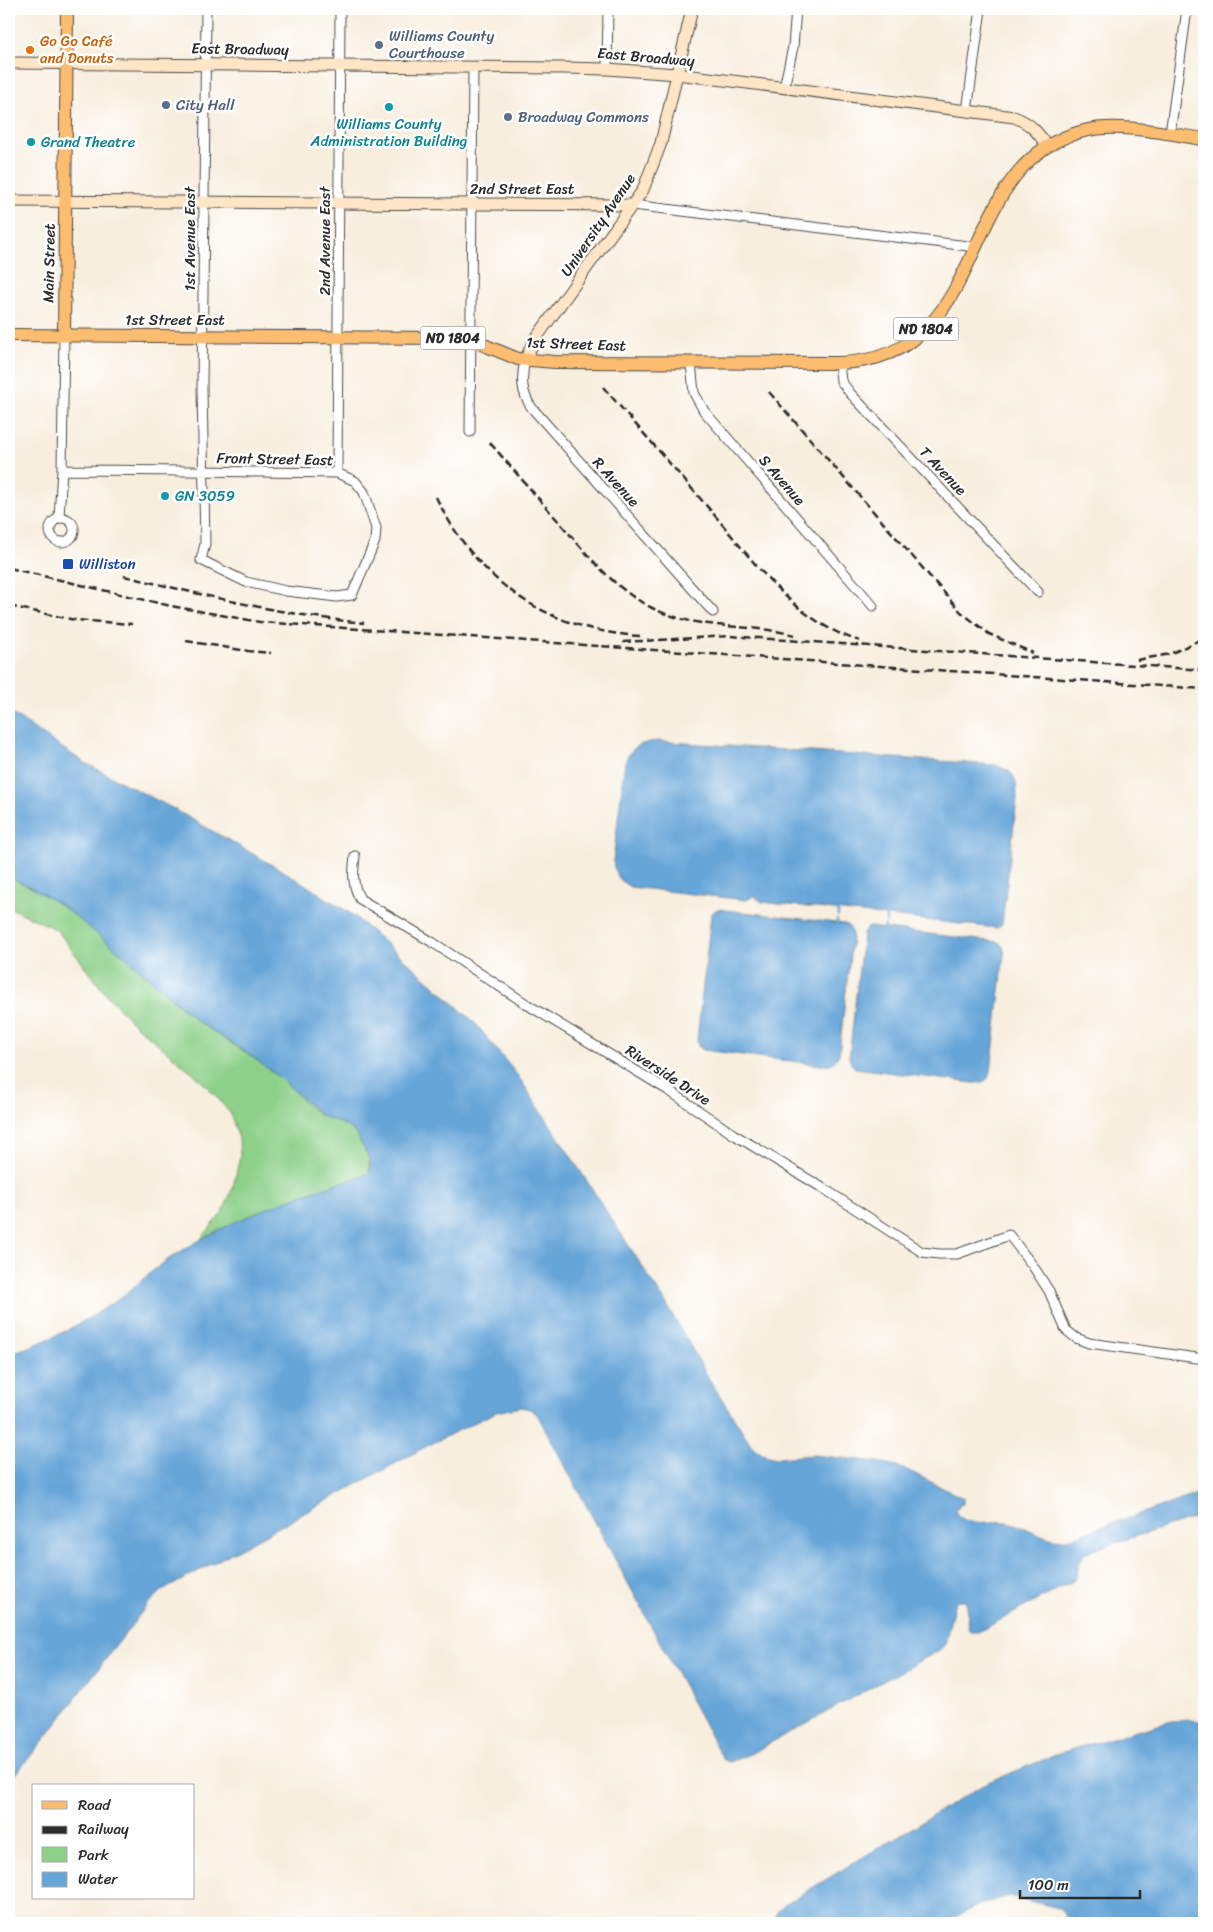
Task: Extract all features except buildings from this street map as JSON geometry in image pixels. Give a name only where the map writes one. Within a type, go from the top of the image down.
[{"type":"main road","name":"Main Street","points":[[64,335],[67,9]]},
{"type":"main road","name":"University Avenue","points":[[525,360],[534,341],[643,190],[656,158],[692,9]]},
{"type":"main road","name":"East Broadway","points":[[9,63],[607,69],[677,74],[967,111],[1021,120],[1033,128],[1047,146]]},
{"type":"main road","name":"ND 1804","points":[[976,248],[1010,181],[1026,162],[1047,146],[1071,134],[1100,128],[1127,129],[1204,139]]},
{"type":"main road","name":"2nd Street East","points":[[9,201],[633,204]]},
{"type":"main road","name":"1st Street East","points":[[9,335],[447,338],[470,340],[510,357],[555,362],[839,363],[867,361],[902,348],[925,331],[944,308],[976,248]]},
{"type":"street","name":"1st Avenue East","points":[[201,560],[205,544],[203,336],[206,9]]},
{"type":"street","name":"2nd Avenue East","points":[[337,473],[340,9]]},
{"type":"street","points":[[607,69],[608,9]]},
{"type":"street","points":[[784,88],[793,48],[796,9]]},
{"type":"street","points":[[967,111],[981,9]]},
{"type":"street","points":[[1170,134],[1187,9]]},
{"type":"street","points":[[470,432],[474,67]]},
{"type":"street","name":"2nd Street East","points":[[633,204],[976,248]]},
{"type":"street","name":"Main Street","points":[[59,517],[62,470],[64,335]]},
{"type":"street","name":"R Avenue","points":[[525,360],[522,374],[524,392],[532,408],[713,612]]},
{"type":"street","name":"S Avenue","points":[[691,363],[694,393],[704,411],[873,606]]},
{"type":"street","name":"T Avenue","points":[[839,363],[841,381],[850,393],[1038,592]]},
{"type":"street","name":"Front Street East","points":[[62,470],[337,473],[355,481],[364,492],[376,528],[375,542],[352,595],[337,597],[286,591],[246,582],[201,560]]},
{"type":"street","name":"Riverside Drive","points":[[355,856],[354,890],[360,899],[671,1092],[733,1134],[826,1190],[922,1252],[957,1254],[1009,1234],[1033,1266],[1049,1292],[1066,1330],[1076,1338],[1089,1344],[1204,1359]]},
{"type":"green space","points":[[9,877],[50,899],[88,926],[193,1017],[280,1077],[318,1114],[348,1127],[360,1139],[366,1151],[369,1163],[368,1174],[301,1195],[243,1219],[200,1240],[223,1212],[233,1187],[240,1156],[239,1139],[230,1113],[193,1073],[134,1024],[105,993],[57,930],[9,907]]},
{"type":"water","points":[[9,712],[85,763],[172,808],[290,875],[353,915],[475,1023],[518,1076],[664,1300],[711,1382],[752,1446],[762,1454],[776,1458],[813,1455],[878,1462],[907,1470],[963,1498],[963,1504],[956,1510],[964,1520],[970,1522],[1006,1522],[1059,1540],[1204,1492],[1204,1515],[1086,1552],[1080,1559],[1077,1574],[1073,1581],[978,1632],[970,1632],[968,1628],[967,1605],[965,1601],[958,1601],[954,1605],[945,1644],[940,1650],[750,1754],[729,1762],[723,1759],[713,1741],[537,1414],[530,1409],[520,1407],[496,1412],[427,1446],[162,1591],[148,1604],[40,1745],[9,1781],[9,1353],[37,1344],[96,1314],[168,1260],[219,1230],[266,1208],[315,1190],[368,1174],[370,1159],[354,1131],[319,1114],[280,1078],[247,1053],[197,1021],[128,959],[64,907],[33,888],[9,877]]},
{"type":"water","points":[[657,741],[995,765],[1007,770],[1014,776],[1017,799],[1002,924],[997,928],[762,902],[754,896],[746,900],[630,887],[618,877],[613,861],[625,762],[631,752],[638,746]]},
{"type":"water","points":[[717,909],[845,924],[850,928],[852,937],[839,1054],[830,1064],[821,1065],[703,1050],[698,1046],[697,1040],[711,914]]},
{"type":"water","points":[[869,927],[998,942],[1002,946],[1004,953],[991,1072],[987,1079],[982,1082],[973,1083],[855,1068],[851,1064],[849,1058],[863,932]]},
{"type":"water","points":[[1193,1720],[1204,1722],[1204,1923],[1060,1923],[1066,1917],[1059,1908],[1009,1896],[979,1905],[943,1923],[772,1923],[777,1912],[787,1903],[988,1782],[1066,1751],[1172,1721]]},
{"type":"waterway","points":[[838,910],[838,916]]},
{"type":"waterway","points":[[886,916],[886,922]]},
{"type":"railway","points":[[603,387],[776,587],[815,620],[836,632],[860,641]]},
{"type":"railway","points":[[769,392],[961,612],[989,634],[1033,653]]},
{"type":"railway","points":[[490,443],[597,565],[625,591],[640,601],[657,610],[690,621],[795,635]]},
{"type":"railway","points":[[436,497],[453,527],[472,553],[494,576],[518,596],[545,612],[574,624],[606,632],[640,636]]},
{"type":"railway","points":[[9,568],[171,606],[260,622],[1204,689]]},
{"type":"railway","points":[[124,576],[273,610],[364,623]]},
{"type":"railway","points":[[9,606],[75,620],[132,624]]},
{"type":"railway","points":[[623,642],[730,636],[1204,670]]},
{"type":"railway","points":[[1137,660],[1170,654],[1204,638]]},
{"type":"railway","points":[[186,641],[271,653]]},
{"type":"place","name":"Williams County Courthouse","points":[[379,45]]},
{"type":"place","name":"Go Go Café and Donuts","points":[[30,50]]},
{"type":"place","name":"City Hall","points":[[166,105]]},
{"type":"place","name":"Williams County Administration Building","points":[[389,107]]},
{"type":"place","name":"Broadway Commons","points":[[508,117]]},
{"type":"place","name":"Grand Theatre","points":[[31,142]]},
{"type":"place","name":"GN 3059","points":[[165,496]]},
{"type":"place","name":"Williston","points":[[68,564]]}]
